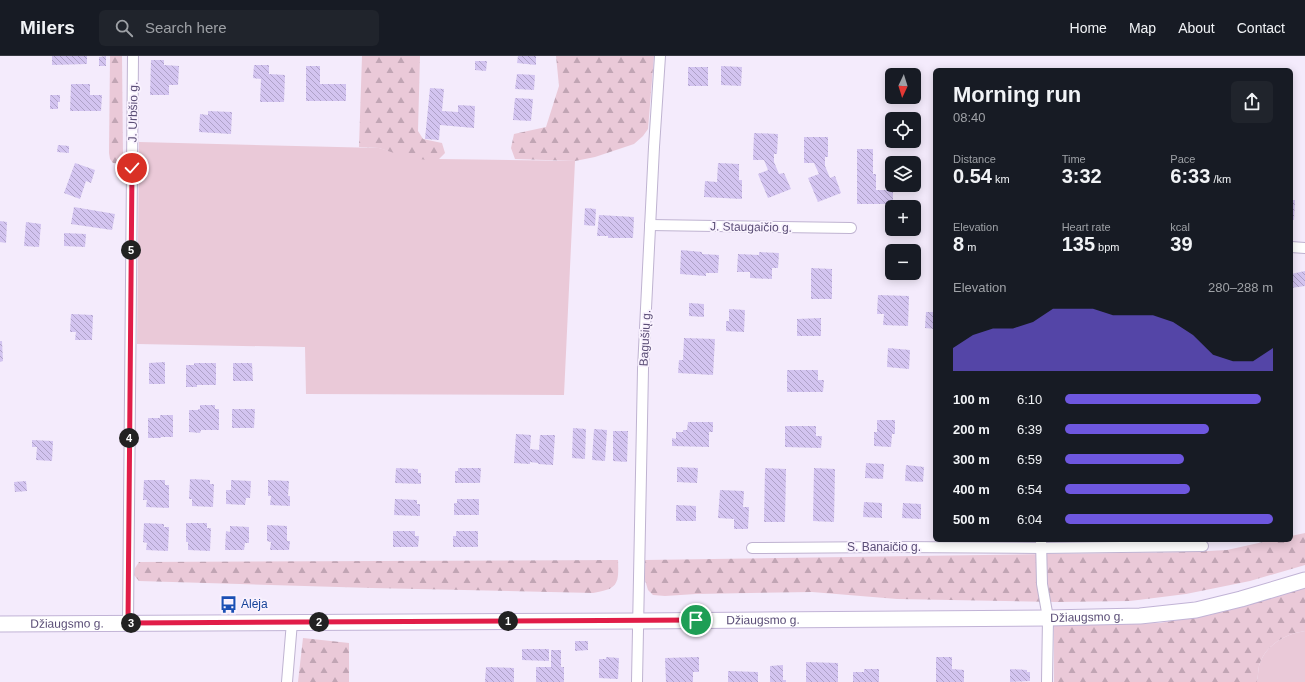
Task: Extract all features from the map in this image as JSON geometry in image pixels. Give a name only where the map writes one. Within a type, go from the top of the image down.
[{"type":"street","name":"J. Urbšio g.","points":[[128,623],[133,56]]},
{"type":"street","name":"Bagušių g.","points":[[637,682],[643,369],[660,56]]},
{"type":"street","name":"J. Staugaičio g.","points":[[650,225],[851,228]]},
{"type":"street","points":[[1293,247],[1305,248]]},
{"type":"street","points":[[1041,544],[1042,584],[1048,618],[1047,682]]},
{"type":"street","name":"S. Banaičio g.","points":[[752,548],[1041,544],[1203,546]]},
{"type":"street","name":"Džiaugsmo g.","points":[[0,624],[637,621],[1140,616],[1196,610],[1241,599],[1305,580]]},
{"type":"street","points":[[287,682],[292,622]]},
{"type":"green space","points":[[110,56],[122,56],[123,158],[119,164],[113,163],[110,159],[109,153]]},
{"type":"green space","points":[[362,56],[420,56],[418,131],[423,139],[442,143],[445,153],[439,159],[427,160],[406,157],[379,148],[359,147]]},
{"type":"green space","points":[[556,56],[654,56],[648,129],[643,136],[634,144],[595,157],[575,161],[515,159],[511,148],[514,134],[546,127],[559,86]]},
{"type":"green space","points":[[139,142],[379,148],[424,159],[575,161],[564,395],[306,394],[305,347],[137,344]]},
{"type":"green space","points":[[1305,533],[1305,565],[1250,581],[1186,594],[1130,601],[1056,602],[897,599],[812,592],[665,596],[653,595],[648,590],[645,580],[645,560],[1190,552],[1227,550],[1263,542],[1293,542],[1293,536]]},
{"type":"green space","points":[[618,560],[618,575],[615,584],[608,590],[593,593],[139,581],[134,575],[135,568],[139,562]]},
{"type":"green space","points":[[1305,588],[1305,631],[1283,638],[1271,646],[1266,652],[1259,666],[1257,682],[1054,682],[1054,626],[1159,623],[1210,615]]},
{"type":"green space","points":[[1305,631],[1305,682],[1257,682],[1259,666],[1266,652],[1271,646],[1283,638]]},
{"type":"green space","points":[[303,638],[349,643],[349,682],[298,682]]},
{"type":"building","points":[[52,56],[87,56],[87,64],[52,65]]},
{"type":"building","points":[[106,56],[106,66],[99,66],[99,57]]},
{"type":"building","points":[[518,56],[536,56],[536,65],[517,63]]},
{"type":"building","points":[[151,60],[164,60],[164,65],[179,66],[178,85],[169,85],[169,95],[150,95]]},
{"type":"building","points":[[475,61],[487,61],[486,71],[475,70]]},
{"type":"building","points":[[254,65],[269,65],[269,74],[285,75],[284,102],[260,102],[261,79],[253,78]]},
{"type":"building","points":[[306,66],[320,66],[320,84],[346,84],[346,101],[306,101]]},
{"type":"building","points":[[721,66],[742,67],[741,86],[721,85]]},
{"type":"building","points":[[688,67],[708,67],[708,86],[688,86]]},
{"type":"building","points":[[517,74],[535,75],[534,90],[515,89]]},
{"type":"building","points":[[71,84],[90,84],[90,95],[102,95],[101,111],[70,111]]},
{"type":"building","points":[[430,88],[444,89],[442,111],[458,112],[458,105],[475,106],[474,128],[440,125],[439,140],[425,139]]},
{"type":"building","points":[[50,95],[60,95],[58,109],[50,109]]},
{"type":"building","points":[[515,98],[533,99],[531,121],[513,120]]},
{"type":"building","points":[[208,111],[232,112],[231,134],[199,132],[200,114],[208,115]]},
{"type":"building","points":[[754,133],[778,134],[777,154],[774,154],[774,162],[779,174],[784,173],[791,189],[768,198],[758,174],[768,170],[764,160],[753,160]]},
{"type":"building","points":[[804,137],[828,137],[828,157],[825,157],[825,166],[830,178],[835,176],[841,193],[818,202],[808,178],[819,174],[814,163],[804,163]]},
{"type":"building","points":[[58,145],[69,146],[69,153],[57,152]]},
{"type":"building","points":[[857,149],[873,149],[873,174],[876,174],[876,190],[893,192],[893,200],[885,200],[885,204],[857,204]]},
{"type":"building","points":[[75,163],[95,170],[91,183],[86,181],[80,199],[64,193]]},
{"type":"building","points":[[718,163],[739,164],[739,180],[742,180],[742,199],[704,197],[705,181],[717,182]]},
{"type":"building","points":[[1293,200],[1295,200],[1294,220]]},
{"type":"building","points":[[74,207],[115,214],[112,230],[71,224]]},
{"type":"building","points":[[585,208],[596,209],[595,226],[584,225]]},
{"type":"building","points":[[599,215],[634,217],[633,238],[608,238],[608,236],[597,236]]},
{"type":"building","points":[[0,221],[7,222],[6,243],[0,242]]},
{"type":"building","points":[[26,222],[41,224],[39,247],[24,246]]},
{"type":"building","points":[[64,233],[86,234],[85,247],[64,246]]},
{"type":"building","points":[[681,250],[702,252],[702,254],[719,255],[718,273],[706,273],[706,276],[680,274]]},
{"type":"building","points":[[759,252],[779,253],[778,268],[772,268],[772,279],[750,278],[750,272],[737,272],[738,254],[759,255]]},
{"type":"building","points":[[811,268],[832,269],[832,299],[811,299]]},
{"type":"building","points":[[1305,271],[1305,286],[1293,288],[1293,274]]},
{"type":"building","points":[[878,295],[909,296],[908,326],[883,325],[884,314],[877,314]]},
{"type":"building","points":[[689,303],[704,304],[704,317],[689,316]]},
{"type":"building","points":[[729,309],[745,310],[744,332],[726,331],[726,321],[729,321]]},
{"type":"building","points":[[926,312],[933,312],[933,329],[925,328]]},
{"type":"building","points":[[71,314],[93,315],[92,340],[75,340],[76,332],[70,332]]},
{"type":"building","points":[[821,318],[821,336],[797,336],[797,319]]},
{"type":"building","points":[[684,338],[715,339],[713,375],[678,373],[679,360],[683,360]]},
{"type":"building","points":[[0,341],[2,341],[3,361],[0,362]]},
{"type":"building","points":[[888,348],[910,350],[909,369],[887,367]]},
{"type":"building","points":[[165,362],[165,384],[149,384],[149,363]]},
{"type":"building","points":[[194,363],[216,363],[216,385],[197,385],[197,387],[186,387],[186,365],[194,365]]},
{"type":"building","points":[[233,363],[252,363],[253,381],[233,381]]},
{"type":"building","points":[[787,370],[818,370],[818,380],[824,380],[823,392],[787,392]]},
{"type":"building","points":[[200,405],[215,405],[215,409],[219,409],[219,430],[201,430],[200,433],[189,432],[189,410],[198,410],[200,409]]},
{"type":"building","points":[[232,409],[255,409],[254,428],[232,428]]},
{"type":"building","points":[[160,415],[173,415],[173,437],[148,438],[148,418],[160,418]]},
{"type":"building","points":[[877,420],[895,420],[895,434],[892,434],[891,447],[874,446],[874,432],[877,432]]},
{"type":"building","points":[[688,422],[713,422],[713,432],[709,432],[709,447],[672,446],[672,438],[676,439],[676,432],[683,432],[683,430],[687,430]]},
{"type":"building","points":[[785,426],[816,426],[816,436],[822,436],[821,448],[785,447]]},
{"type":"building","points":[[573,428],[586,429],[585,459],[572,458]]},
{"type":"building","points":[[594,429],[607,430],[605,461],[592,460]]},
{"type":"building","points":[[613,431],[628,431],[627,462],[613,461]]},
{"type":"building","points":[[516,434],[531,435],[530,449],[539,450],[540,435],[555,435],[553,465],[530,462],[530,464],[514,463]]},
{"type":"building","points":[[32,440],[53,441],[52,461],[36,460],[37,447],[32,447]]},
{"type":"building","points":[[866,463],[884,464],[883,479],[865,478]]},
{"type":"building","points":[[906,465],[924,467],[923,482],[905,481]]},
{"type":"building","points":[[677,467],[698,468],[697,483],[677,482]]},
{"type":"building","points":[[396,468],[418,469],[418,473],[421,473],[421,484],[395,483]]},
{"type":"building","points":[[458,468],[481,468],[480,483],[455,483],[455,471],[458,471]]},
{"type":"building","points":[[765,468],[786,469],[785,522],[764,522]]},
{"type":"building","points":[[814,468],[835,469],[834,522],[813,521]]},
{"type":"building","points":[[190,479],[210,480],[210,484],[214,484],[213,507],[192,506],[192,499],[189,499]]},
{"type":"building","points":[[144,480],[165,480],[165,485],[169,485],[169,508],[146,507],[147,500],[143,500]]},
{"type":"building","points":[[231,480],[251,481],[250,498],[246,498],[245,505],[226,504],[226,490],[231,490]]},
{"type":"building","points":[[268,480],[289,481],[288,496],[290,496],[290,506],[270,505],[271,496],[268,496]]},
{"type":"building","points":[[26,481],[27,491],[15,492],[14,482]]},
{"type":"building","points":[[720,490],[744,491],[743,507],[749,507],[748,529],[734,529],[734,519],[718,518]]},
{"type":"building","points":[[395,499],[417,500],[417,504],[420,504],[420,516],[394,515]]},
{"type":"building","points":[[457,499],[479,499],[479,515],[454,515],[454,503],[457,503]]},
{"type":"building","points":[[864,502],[882,503],[882,518],[863,517]]},
{"type":"building","points":[[903,503],[921,504],[921,519],[902,518]]},
{"type":"building","points":[[676,505],[696,506],[696,521],[676,521]]},
{"type":"building","points":[[144,523],[164,524],[164,527],[169,527],[168,551],[146,550],[147,543],[143,542]]},
{"type":"building","points":[[186,523],[207,523],[207,528],[211,528],[210,551],[188,550],[188,542],[186,542]]},
{"type":"building","points":[[267,525],[287,526],[287,541],[290,541],[289,550],[270,550],[271,542],[267,541]]},
{"type":"building","points":[[230,526],[249,527],[249,543],[245,543],[244,550],[225,550],[226,531],[230,532]]},
{"type":"building","points":[[393,531],[415,531],[415,536],[419,536],[418,547],[393,547]]},
{"type":"building","points":[[456,531],[478,531],[478,547],[453,547],[453,536],[456,536]]},
{"type":"building","points":[[575,641],[588,641],[588,650],[575,651]]},
{"type":"building","points":[[522,649],[549,649],[549,661],[522,660]]},
{"type":"building","points":[[551,650],[561,650],[561,667],[564,667],[564,682],[536,682],[536,667],[551,667]]},
{"type":"building","points":[[606,657],[619,658],[618,679],[599,678],[599,659],[606,659]]},
{"type":"building","points":[[699,657],[699,672],[693,672],[693,682],[666,682],[665,658]]},
{"type":"building","points":[[936,657],[952,657],[952,669],[964,670],[964,682],[936,682]]},
{"type":"building","points":[[806,662],[838,663],[838,682],[806,682]]},
{"type":"building","points":[[783,665],[783,680],[786,680],[786,682],[770,682],[770,666]]},
{"type":"building","points":[[486,667],[514,668],[514,682],[485,682]]},
{"type":"building","points":[[864,669],[879,669],[879,682],[853,682],[853,672],[864,672]]},
{"type":"building","points":[[1010,669],[1027,670],[1027,672],[1030,672],[1030,681],[1010,682]]},
{"type":"building","points":[[728,671],[758,672],[758,682],[728,682]]},
{"type":"place","name":"Alėja","points":[[228,604]]},
{"type":"route","points":[[132,168],[128,623],[696,620]]}]
